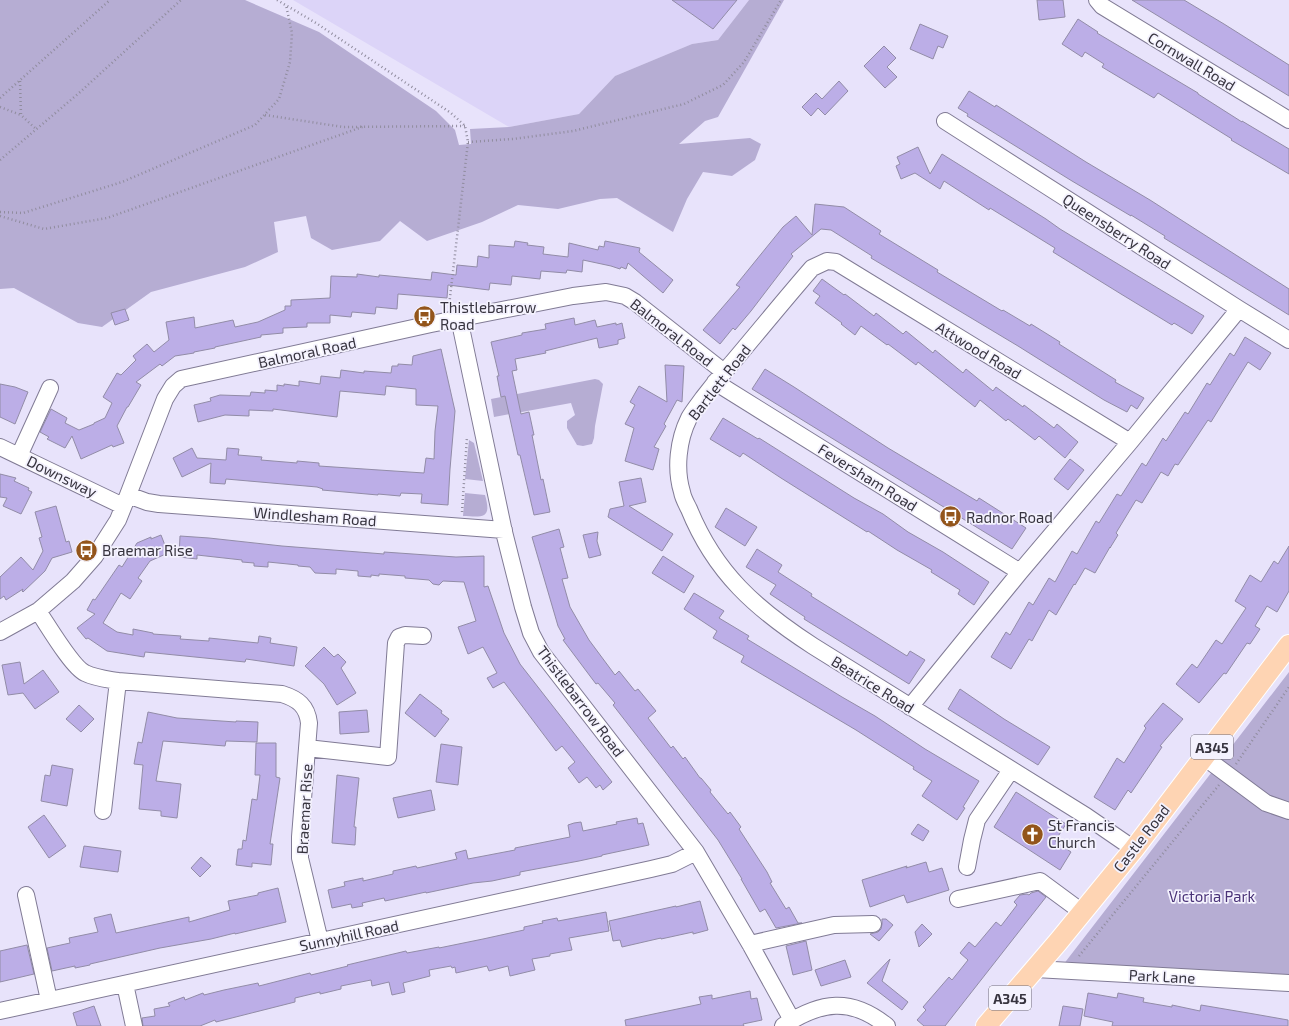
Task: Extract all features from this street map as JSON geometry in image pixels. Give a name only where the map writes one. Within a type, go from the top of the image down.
[{"type":"main road","name":"Castle Road","points":[[986,1026],[1134,849],[1289,645]]},
{"type":"street","name":"Cornwall Road","points":[[1097,0],[1102,6],[1289,120]]},
{"type":"street","name":"Queensberry Road","points":[[945,121],[1239,310],[1289,340]]},
{"type":"street","name":"Bartlett Road","points":[[678,462],[683,432],[689,418],[720,377],[812,268],[827,260]]},
{"type":"street","name":"Attwood Road","points":[[827,260],[836,262],[1130,442]]},
{"type":"street","name":"Balmoral Road","points":[[0,632],[38,611],[59,594],[86,567],[106,540],[118,520],[126,501],[165,399],[173,386],[181,379],[453,320],[597,292],[614,293],[625,296],[646,310],[720,377]]},
{"type":"street","points":[[910,707],[1020,572],[1239,310]]},
{"type":"street","name":"Thistlebarrow Road","points":[[453,320],[524,612],[531,632],[541,652],[696,852],[750,944],[788,1023]]},
{"type":"street","name":"Feversham Road","points":[[720,377],[1020,572]]},
{"type":"street","points":[[19,456],[50,388]]},
{"type":"street","name":"Downsway","points":[[0,447],[126,501]]},
{"type":"street","name":"Beatrice Road","points":[[678,462],[679,479],[682,492],[696,527],[716,561],[745,594],[759,607],[783,627],[1086,816],[1134,849]]},
{"type":"street","name":"Windlesham Road","points":[[126,501],[504,530]]},
{"type":"street","name":"Braemar Rise","points":[[38,611],[70,659],[83,672],[96,678],[282,694],[293,697],[302,705],[308,714],[309,723],[300,837],[300,858],[320,941]]},
{"type":"street","name":"Braemar Rise","points":[[307,748],[388,757],[396,643],[399,637],[405,635],[423,636]]},
{"type":"street","points":[[103,811],[118,681]]},
{"type":"street","points":[[1204,757],[1266,803],[1289,811]]},
{"type":"street","points":[[967,867],[977,820],[1011,770]]},
{"type":"street","name":"Sunnyhill Road","points":[[0,1011],[651,869],[672,864],[696,852]]},
{"type":"street","points":[[958,899],[1040,881],[1082,912]]},
{"type":"street","points":[[26,895],[49,1000]]},
{"type":"street","points":[[750,944],[834,925],[873,924]]},
{"type":"street","name":"Park Lane","points":[[1035,969],[1289,983]]},
{"type":"street","points":[[125,984],[134,1026]]},
{"type":"street","points":[[788,1023],[820,1008],[844,1005],[865,1011],[876,1017],[887,1026]]},
{"type":"path","points":[[0,98],[110,0]]},
{"type":"path","points":[[0,160],[79,93],[181,0]]},
{"type":"path","points":[[277,0],[316,23],[451,113],[465,126],[468,142],[453,320]]},
{"type":"path","points":[[468,142],[513,139],[574,131],[684,104],[723,84],[744,62],[781,0]]},
{"type":"path","points":[[0,212],[23,213],[122,182],[255,125],[279,100],[290,62],[292,33],[286,5]]},
{"type":"path","points":[[20,80],[21,115]]},
{"type":"path","points":[[0,107],[21,115],[36,129]]},
{"type":"path","points":[[264,115],[343,127],[465,126]]},
{"type":"path","points":[[0,216],[44,229],[107,218],[365,126]]},
{"type":"path","points":[[460,527],[467,437]]},
{"type":"path","points":[[1060,971],[1075,962],[1228,775],[1289,687]]},
{"type":"shaded area","points":[[293,0],[749,0],[718,40],[692,44],[615,76],[579,114],[509,127]]},
{"type":"green space","points":[[0,0],[245,0],[319,32],[436,111],[455,130],[459,145],[471,144],[470,129],[509,127],[579,114],[615,76],[692,44],[718,40],[749,0],[784,0],[718,117],[705,121],[679,144],[750,138],[761,144],[755,160],[732,176],[703,172],[687,199],[673,232],[617,198],[600,199],[558,209],[518,205],[482,222],[427,241],[400,221],[380,241],[332,250],[311,238],[306,216],[274,222],[278,252],[245,267],[151,292],[102,327],[78,323],[14,288],[0,289]]},
{"type":"green space","points":[[595,379],[599,380],[603,384],[592,444],[583,446],[577,445],[567,428],[567,421],[575,415],[571,403],[494,417],[491,399]]},
{"type":"green space","points":[[469,440],[474,443],[483,481],[465,479]]},
{"type":"green space","points":[[465,493],[485,495],[487,509],[484,515],[476,517],[463,516]]},
{"type":"green space","name":"Victoria Park","points":[[1289,672],[1289,977],[1063,965]]},
{"type":"building","points":[[672,0],[737,0],[713,29]]},
{"type":"building","points":[[1037,0],[1063,0],[1065,17],[1039,20]]},
{"type":"building","points":[[1132,0],[1184,0],[1224,24],[1289,65],[1289,96]]},
{"type":"building","points":[[1078,19],[1098,32],[1097,33],[1289,149],[1289,174],[1231,140],[1232,139],[1158,93],[1154,98],[1102,67],[1104,64],[1085,52],[1082,57],[1062,44]]},
{"type":"building","points":[[920,24],[948,36],[943,48],[938,46],[933,59],[910,49]]},
{"type":"building","points":[[884,46],[896,58],[887,67],[897,77],[885,88],[864,66]]},
{"type":"building","points":[[839,81],[848,91],[825,115],[818,108],[811,116],[802,107],[816,93],[822,99]]},
{"type":"building","points":[[969,91],[995,107],[996,105],[1086,162],[1150,200],[1289,289],[1289,315],[1164,238],[1165,236],[967,116],[968,114],[958,108]]},
{"type":"building","points":[[918,147],[930,174],[942,154],[1060,229],[1204,316],[1192,334],[1174,323],[1172,325],[1053,252],[1055,248],[990,208],[989,210],[944,181],[940,189],[915,173],[901,179],[896,166],[900,164],[897,157]]},
{"type":"building","points":[[815,204],[844,207],[881,231],[879,234],[938,270],[937,272],[1002,311],[1003,310],[1030,326],[1031,324],[1060,342],[1059,344],[1116,380],[1115,382],[1144,398],[1137,409],[1131,405],[1127,412],[1104,400],[1018,346],[871,258],[872,256],[831,230],[821,229],[791,254],[793,256],[751,311],[735,330],[733,328],[720,344],[703,330],[740,287],[736,285],[783,227],[796,216],[812,235]]},
{"type":"building","points":[[515,241],[528,243],[527,245],[544,247],[543,254],[568,257],[569,243],[598,250],[599,246],[604,247],[605,241],[640,248],[639,252],[673,280],[663,293],[628,263],[626,269],[621,267],[620,269],[583,260],[582,272],[567,270],[566,273],[541,271],[540,279],[512,276],[511,285],[490,283],[489,290],[448,285],[447,298],[398,294],[397,309],[376,307],[375,314],[352,312],[351,317],[330,315],[330,323],[307,323],[307,327],[283,328],[283,333],[261,335],[261,337],[175,356],[162,366],[160,364],[136,382],[141,385],[117,426],[124,443],[113,447],[112,445],[81,459],[72,436],[65,448],[47,439],[49,437],[40,432],[51,409],[67,418],[65,423],[79,430],[105,418],[112,403],[103,397],[117,373],[121,375],[136,360],[133,356],[147,344],[154,352],[169,340],[166,322],[194,317],[195,328],[233,320],[235,327],[258,322],[285,310],[285,306],[291,306],[291,300],[330,298],[331,276],[357,277],[357,274],[379,277],[379,275],[431,280],[432,272],[456,275],[457,265],[477,267],[478,256],[489,258],[489,245],[514,247]]},
{"type":"building","points":[[822,279],[874,316],[876,313],[903,334],[906,331],[933,353],[935,350],[963,373],[966,369],[993,391],[996,387],[1023,407],[1024,405],[1054,428],[1057,424],[1078,442],[1065,458],[1039,436],[1035,440],[1008,419],[1006,421],[980,400],[975,407],[918,362],[916,365],[861,326],[855,335],[841,324],[842,323],[815,303],[820,296],[813,291]]},
{"type":"building","points":[[125,309],[129,320],[115,325],[111,313]]},
{"type":"building","points":[[574,318],[575,325],[595,320],[597,327],[622,323],[625,338],[618,340],[618,344],[599,348],[597,338],[545,351],[546,353],[515,359],[517,370],[512,371],[521,414],[529,412],[541,480],[543,479],[550,512],[534,515],[520,455],[518,455],[505,396],[501,397],[497,376],[499,376],[491,342],[522,335],[522,333],[546,329],[545,324]]},
{"type":"building","points":[[1245,337],[1271,353],[1260,370],[1248,362],[1211,422],[1208,420],[1178,465],[1175,464],[1168,476],[1161,472],[1142,503],[1136,500],[1116,533],[1118,535],[1095,573],[1085,568],[1056,615],[1049,610],[1032,641],[1029,639],[1011,669],[991,657],[1006,632],[1010,635],[1029,602],[1033,605],[1049,578],[1055,582],[1072,551],[1077,554],[1096,521],[1099,523],[1117,494],[1121,496],[1142,463],[1146,466],[1163,438],[1166,441],[1185,412],[1188,414],[1207,383],[1210,385],[1230,353],[1234,356]]},
{"type":"building","points":[[441,349],[455,411],[448,505],[421,503],[422,494],[401,493],[400,496],[378,495],[322,490],[323,489],[317,487],[226,479],[225,484],[210,483],[211,463],[182,477],[173,458],[192,448],[197,458],[226,460],[227,448],[239,449],[238,455],[262,457],[261,460],[297,463],[297,461],[319,463],[319,466],[424,473],[426,458],[434,459],[438,406],[416,405],[416,389],[386,386],[385,395],[340,391],[337,417],[273,409],[273,411],[249,410],[249,416],[225,415],[198,422],[194,405],[211,401],[210,398],[220,395],[250,396],[251,392],[265,393],[265,390],[277,391],[277,385],[284,386],[284,384],[299,386],[299,381],[320,384],[321,376],[340,378],[341,370],[364,373],[364,371],[391,373],[392,366],[398,366],[398,364],[412,365],[413,356]]},
{"type":"building","points":[[665,365],[684,366],[682,402],[677,400],[664,424],[666,426],[654,447],[659,449],[653,470],[625,461],[634,428],[625,424],[635,405],[630,402],[639,386],[667,402]]},
{"type":"building","points":[[765,369],[888,448],[977,501],[979,498],[1026,528],[1012,549],[752,389]]},
{"type":"building","points":[[0,384],[15,387],[28,392],[15,424],[0,417]]},
{"type":"building","points":[[723,418],[758,439],[759,438],[854,498],[883,514],[908,532],[943,552],[989,582],[974,605],[958,594],[960,590],[931,572],[932,570],[868,531],[867,532],[743,453],[740,457],[710,439]]},
{"type":"building","points":[[1070,459],[1084,470],[1068,490],[1054,479]]},
{"type":"building","points":[[0,474],[16,478],[14,481],[29,488],[28,490],[32,492],[21,514],[3,506],[7,498],[0,497]]},
{"type":"building","points":[[641,478],[646,502],[629,506],[673,534],[662,551],[608,517],[610,509],[624,506],[619,482]]},
{"type":"building","points":[[56,506],[66,542],[69,541],[72,552],[52,558],[45,571],[23,592],[23,589],[6,600],[4,596],[0,599],[0,577],[21,557],[33,570],[43,551],[39,538],[42,537],[35,512]]},
{"type":"building","points":[[726,508],[757,527],[745,546],[715,527]]},
{"type":"building","points":[[559,529],[564,547],[560,548],[568,578],[562,579],[570,607],[589,640],[615,675],[619,671],[635,691],[638,689],[656,711],[648,718],[671,748],[673,746],[683,759],[685,757],[728,814],[730,812],[741,827],[739,829],[767,872],[772,882],[770,883],[786,909],[789,907],[798,923],[802,923],[776,928],[765,909],[760,912],[718,840],[613,705],[615,703],[598,683],[596,684],[563,640],[565,639],[558,626],[532,537]]},
{"type":"building","points":[[598,532],[597,541],[601,555],[589,558],[583,535]]},
{"type":"building","points":[[161,535],[168,553],[150,561],[138,578],[142,581],[130,599],[121,593],[103,623],[117,632],[133,635],[133,629],[153,634],[181,636],[180,639],[209,641],[209,638],[258,643],[259,636],[271,638],[270,643],[297,647],[294,666],[246,659],[245,662],[145,652],[144,657],[107,651],[88,638],[86,639],[77,628],[95,614],[87,610],[93,599],[95,600],[119,565],[122,567],[137,543],[151,537],[151,539]]},
{"type":"building","points":[[180,536],[384,554],[384,552],[456,557],[484,556],[484,587],[488,586],[504,633],[520,664],[612,782],[603,790],[600,785],[596,788],[587,777],[579,783],[568,768],[575,762],[562,746],[556,751],[504,682],[493,688],[487,678],[497,673],[483,647],[468,654],[458,627],[476,621],[464,582],[443,581],[439,585],[433,584],[429,580],[405,578],[405,576],[379,574],[379,576],[371,575],[371,577],[358,576],[358,571],[336,569],[336,574],[315,573],[310,567],[298,565],[268,562],[268,567],[254,566],[254,563],[242,562],[242,560],[197,555],[197,559],[179,557]]},
{"type":"building","points":[[1289,546],[1289,591],[1277,612],[1267,606],[1255,626],[1260,629],[1250,644],[1247,643],[1226,674],[1224,673],[1199,703],[1176,684],[1192,664],[1197,668],[1216,640],[1222,644],[1246,608],[1235,601],[1250,575],[1261,582],[1274,561],[1278,564]]},
{"type":"building","points":[[757,549],[782,565],[778,572],[812,594],[811,596],[907,656],[910,651],[925,660],[909,684],[804,619],[805,617],[770,594],[776,585],[746,567]]},
{"type":"building","points":[[663,556],[694,576],[684,593],[652,573]]},
{"type":"building","points":[[694,593],[724,611],[719,618],[749,636],[747,639],[979,781],[957,820],[922,796],[932,781],[913,769],[914,767],[856,730],[741,662],[744,656],[713,638],[717,631],[684,609]]},
{"type":"building","points":[[324,647],[334,657],[338,654],[346,662],[341,668],[356,693],[337,705],[324,684],[305,666]]},
{"type":"building","points":[[20,662],[24,684],[43,670],[59,692],[35,709],[23,693],[8,695],[2,665]]},
{"type":"building","points":[[960,689],[1004,719],[1050,747],[1038,765],[948,709]]},
{"type":"building","points":[[420,694],[442,711],[441,713],[449,719],[435,737],[405,713]]},
{"type":"building","points":[[1163,703],[1183,719],[1160,746],[1162,747],[1131,793],[1128,790],[1115,810],[1094,797],[1117,758],[1124,763],[1146,728],[1144,726]]},
{"type":"building","points":[[79,705],[94,719],[81,732],[66,719]]},
{"type":"building","points":[[367,710],[369,732],[340,734],[339,712]]},
{"type":"building","points":[[148,712],[177,718],[258,722],[257,742],[226,741],[225,746],[163,741],[156,781],[181,784],[177,818],[161,816],[161,811],[139,809],[143,765],[134,764],[138,742],[142,743]]},
{"type":"building","points":[[256,743],[276,743],[276,777],[280,778],[270,844],[273,844],[271,865],[252,863],[252,867],[236,865],[238,849],[242,849],[243,840],[246,841],[252,799],[257,800],[260,775],[255,775]]},
{"type":"building","points":[[441,744],[462,747],[458,785],[436,782]]},
{"type":"building","points":[[52,765],[73,769],[67,806],[41,801],[45,775],[50,776]]},
{"type":"building","points":[[337,775],[359,778],[354,827],[356,827],[355,845],[332,843]]},
{"type":"building","points":[[431,790],[435,810],[398,818],[393,798]]},
{"type":"building","name":"St Francis Church","points":[[1016,792],[1066,824],[1055,841],[1071,852],[1060,870],[994,827]]},
{"type":"building","points":[[44,815],[66,846],[49,858],[28,827]]},
{"type":"building","points":[[637,818],[638,824],[643,823],[649,845],[579,861],[520,872],[520,875],[492,881],[473,883],[385,901],[384,898],[362,903],[363,906],[352,908],[351,904],[332,908],[328,890],[345,886],[344,882],[363,878],[363,881],[393,874],[393,871],[416,866],[417,868],[457,859],[455,853],[466,850],[468,859],[570,837],[568,825],[574,823],[581,822],[583,831]]},
{"type":"building","points":[[918,824],[929,831],[923,841],[911,834]]},
{"type":"building","points":[[84,846],[121,851],[118,872],[80,867]]},
{"type":"building","points":[[201,857],[211,866],[200,877],[191,868]]},
{"type":"building","points":[[926,862],[929,872],[942,868],[949,890],[907,903],[904,895],[870,907],[862,880],[907,866],[906,868]]},
{"type":"building","points":[[278,888],[286,922],[211,939],[160,948],[90,965],[75,968],[75,966],[52,971],[47,948],[70,943],[69,938],[98,932],[94,918],[111,914],[116,933],[189,917],[189,922],[230,910],[228,901],[258,895],[258,893]]},
{"type":"building","points":[[1038,891],[1046,897],[945,1026],[924,1026],[917,1020],[926,1010],[923,1007],[949,977],[952,980],[968,960],[960,953],[969,942],[975,947],[996,922],[1001,926],[1017,905],[1014,902],[1020,895],[1029,895]]},
{"type":"building","points":[[700,901],[708,930],[693,934],[693,932],[661,938],[622,947],[620,940],[613,941],[609,921]]},
{"type":"building","points":[[606,912],[609,931],[569,938],[572,950],[532,959],[535,970],[510,976],[508,966],[489,971],[487,966],[456,973],[455,967],[452,968],[451,966],[429,970],[430,976],[403,983],[405,992],[392,995],[389,982],[372,986],[371,980],[341,986],[341,989],[320,994],[320,992],[295,998],[295,1002],[216,1022],[215,1020],[200,1026],[143,1026],[142,1018],[155,1016],[154,1009],[170,1006],[168,1003],[184,997],[185,1000],[203,993],[204,995],[258,983],[259,986],[310,973],[311,975],[406,951],[407,953],[439,948],[524,930],[524,927],[543,923],[542,921],[557,918],[558,921]]},
{"type":"building","points":[[882,919],[886,919],[893,925],[879,941],[870,934],[878,932],[881,929]]},
{"type":"building","points":[[922,924],[932,934],[919,947],[915,932]]},
{"type":"building","points":[[806,941],[812,970],[793,975],[786,946]]},
{"type":"building","points":[[27,945],[34,974],[0,982],[0,951]]},
{"type":"building","points":[[890,959],[882,981],[908,1002],[902,1010],[867,983]]},
{"type":"building","points":[[845,960],[851,977],[821,986],[815,970]]},
{"type":"building","points":[[750,991],[751,999],[757,998],[762,1020],[743,1024],[744,1026],[626,1026],[625,1020],[701,1004],[699,997],[712,995],[712,999]]},
{"type":"building","points":[[1088,993],[1117,998],[1118,993],[1144,998],[1143,1002],[1172,1007],[1172,1005],[1200,1011],[1201,1005],[1288,1020],[1288,1026],[1112,1026],[1113,1022],[1084,1016]]},
{"type":"building","points":[[94,1006],[101,1026],[77,1026],[73,1013]]},
{"type":"building","points":[[1063,1006],[1083,1009],[1080,1026],[1059,1026]]},
{"type":"place","name":"Thistlebarrow Road","points":[[424,316]]},
{"type":"place","name":"Radnor Road","points":[[951,517]]},
{"type":"place","name":"Braemar Rise","points":[[86,550]]},
{"type":"place","name":"St Francis Church","points":[[1032,834]]}]
